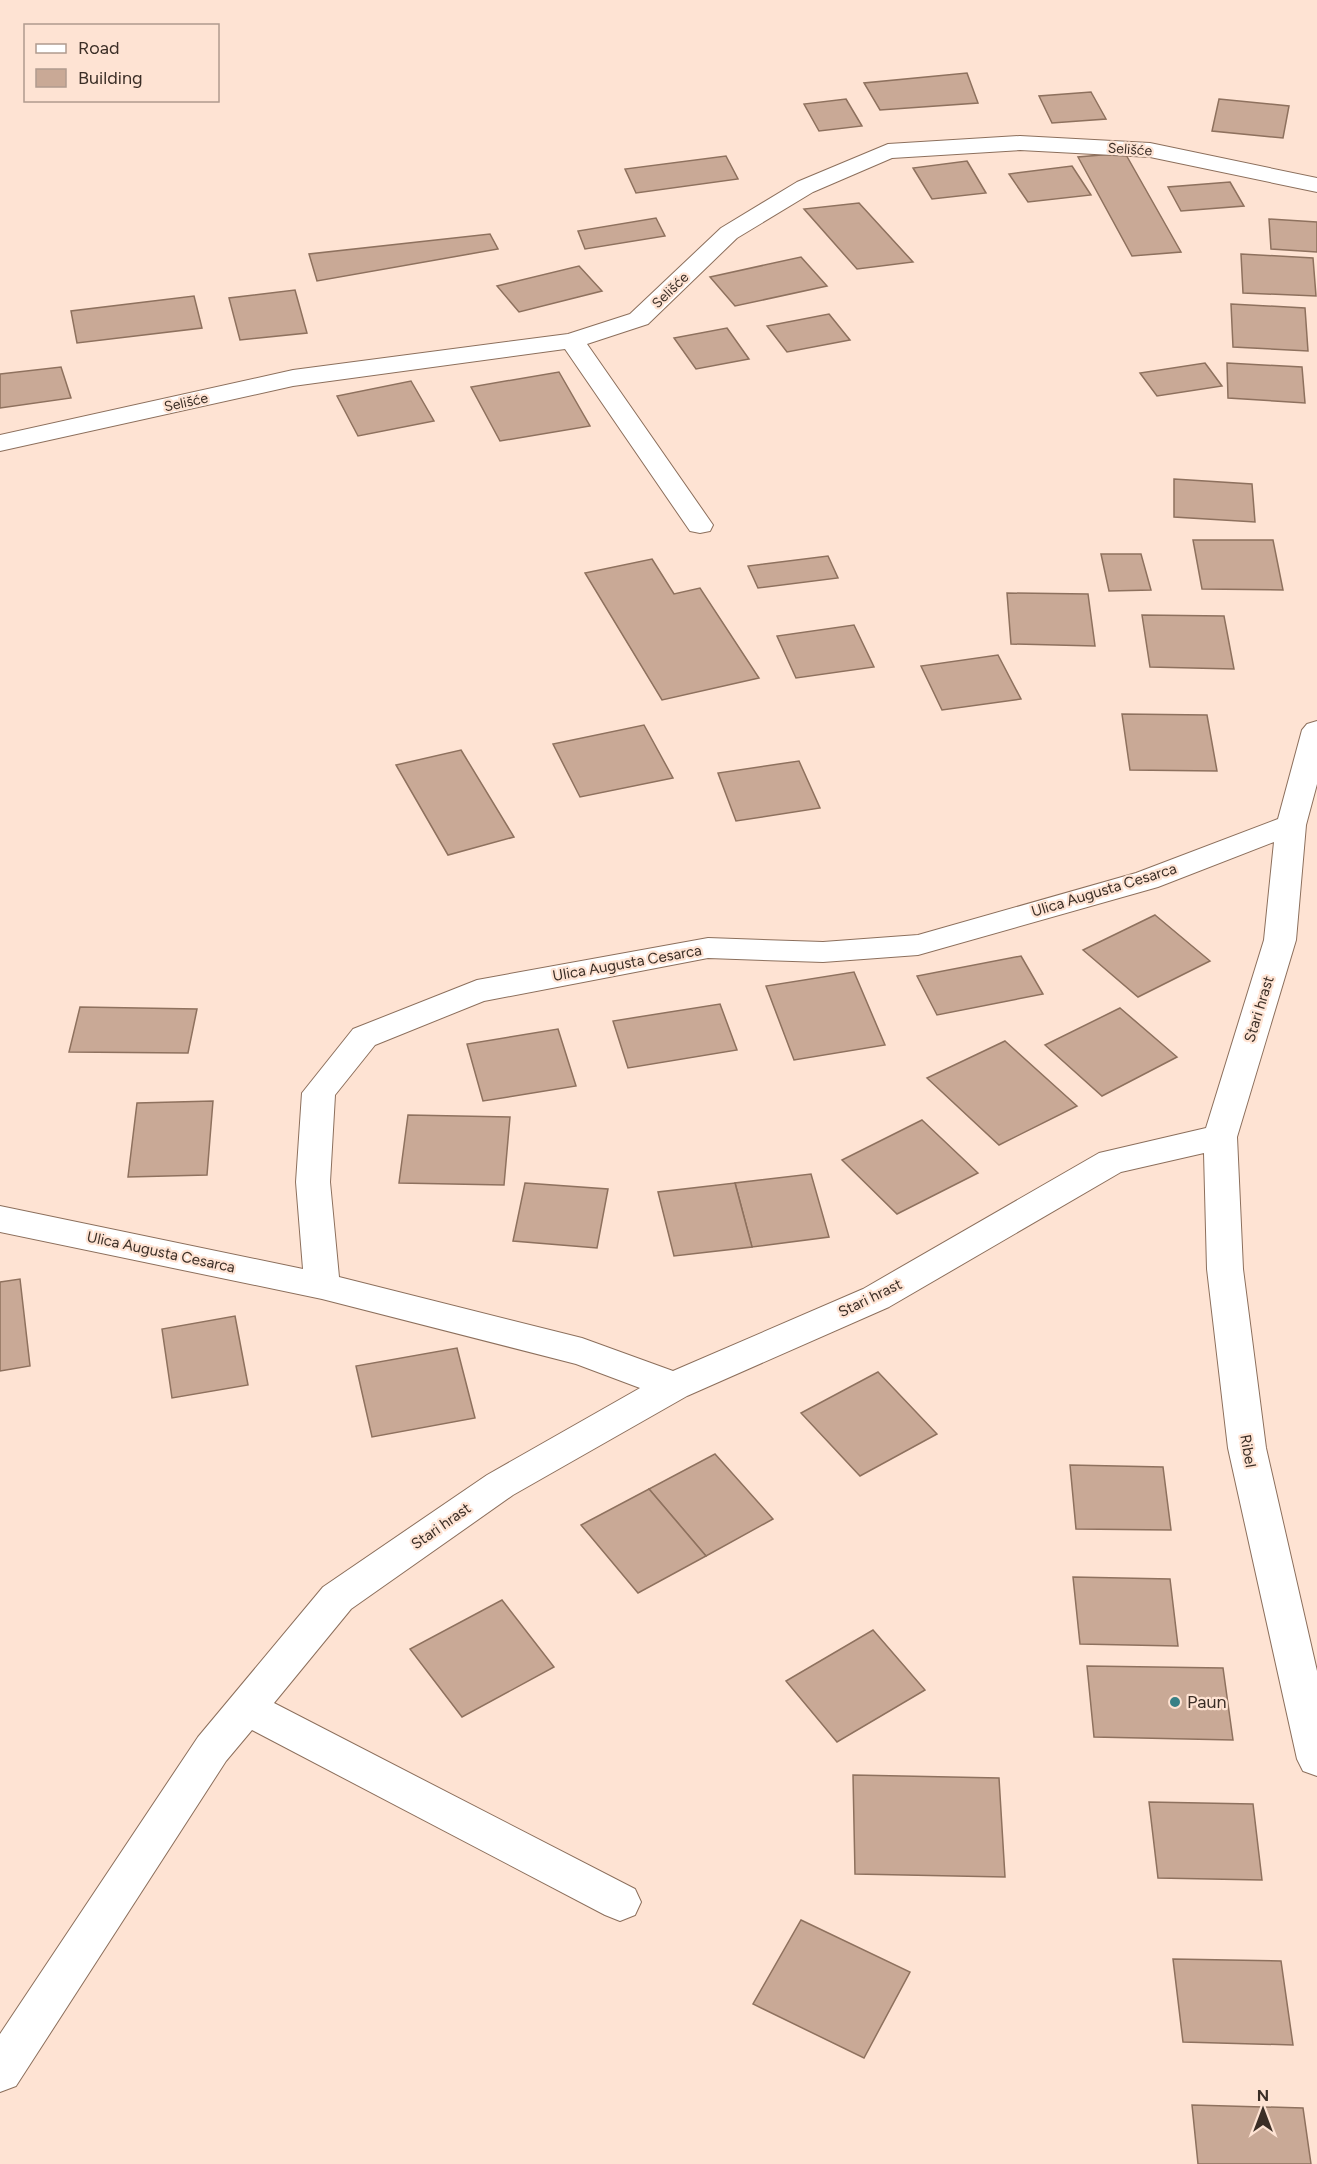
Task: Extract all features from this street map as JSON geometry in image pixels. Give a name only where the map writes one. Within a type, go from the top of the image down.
[{"type":"street","name":"Selišće","points":[[0,443],[293,378],[572,341],[639,319],[729,233],[805,188],[888,152],[1020,143],[1150,150],[1317,185]]},
{"type":"street","points":[[572,341],[700,525]]},
{"type":"street","name":"Stari hrast","points":[[0,2072],[212,1749],[337,1598],[500,1485],[674,1386],[876,1298],[1111,1162],[1220,1137],[1280,940],[1291,825],[1317,730]]},
{"type":"street","name":"Ulica Augusta Cesarca","points":[[322,1286],[313,1182],[319,1092],[364,1037],[477,991],[708,948],[823,951],[918,945],[1147,880],[1291,825]]},
{"type":"street","name":"Ribel","points":[[1220,1137],[1225,1269],[1247,1448],[1317,1759]]},
{"type":"street","name":"Ulica Augusta Cesarca","points":[[0,1218],[322,1286],[582,1352],[674,1386]]},
{"type":"street","points":[[246,1708],[620,1902]]},
{"type":"building","points":[[967,73],[978,103],[880,110],[864,83]]},
{"type":"building","points":[[1091,92],[1106,119],[1052,123],[1039,96]]},
{"type":"building","points":[[846,99],[862,126],[819,131],[804,104]]},
{"type":"building","points":[[1219,99],[1289,106],[1283,138],[1212,131]]},
{"type":"building","points":[[1125,153],[1181,252],[1132,256],[1078,157]]},
{"type":"building","points":[[726,156],[738,179],[636,193],[625,169]]},
{"type":"building","points":[[967,161],[986,193],[932,199],[913,168]]},
{"type":"building","points":[[1072,166],[1091,195],[1028,202],[1009,174]]},
{"type":"building","points":[[1230,182],[1244,206],[1181,211],[1168,187]]},
{"type":"building","points":[[859,203],[913,262],[857,269],[804,209]]},
{"type":"building","points":[[656,218],[665,236],[585,249],[578,231]]},
{"type":"building","points":[[1269,219],[1317,222],[1317,252],[1271,249]]},
{"type":"building","points":[[490,234],[498,249],[317,281],[309,254]]},
{"type":"building","points":[[1241,254],[1313,258],[1316,296],[1243,293]]},
{"type":"building","points":[[801,257],[827,286],[735,306],[710,277]]},
{"type":"building","points":[[579,266],[602,291],[519,312],[497,286]]},
{"type":"building","points":[[295,290],[307,333],[240,340],[229,298]]},
{"type":"building","points":[[194,296],[202,328],[77,343],[71,311]]},
{"type":"building","points":[[1231,304],[1305,308],[1308,351],[1233,347]]},
{"type":"building","points":[[829,314],[850,340],[787,352],[767,326]]},
{"type":"building","points":[[727,328],[749,359],[696,369],[674,338]]},
{"type":"building","points":[[1205,363],[1222,386],[1157,396],[1140,373]]},
{"type":"building","points":[[1227,363],[1302,367],[1305,403],[1228,398]]},
{"type":"building","points":[[61,367],[71,398],[0,408],[0,374]]},
{"type":"building","points":[[559,372],[590,426],[500,441],[471,387]]},
{"type":"building","points":[[411,381],[434,421],[358,436],[337,396]]},
{"type":"building","points":[[1174,479],[1252,484],[1255,522],[1174,517]]},
{"type":"building","points":[[1193,540],[1273,540],[1283,590],[1202,589]]},
{"type":"building","points":[[1101,554],[1141,554],[1151,590],[1109,591]]},
{"type":"building","points":[[828,556],[838,578],[758,588],[748,566]]},
{"type":"building","points":[[652,559],[674,594],[700,588],[759,678],[662,700],[585,573]]},
{"type":"building","points":[[1007,593],[1088,594],[1095,646],[1011,644]]},
{"type":"building","points":[[1142,615],[1224,616],[1234,669],[1150,667]]},
{"type":"building","points":[[854,625],[874,667],[796,678],[777,636]]},
{"type":"building","points":[[998,655],[1021,699],[942,710],[921,666]]},
{"type":"building","points":[[1122,714],[1207,715],[1217,771],[1130,770]]},
{"type":"building","points":[[644,725],[673,778],[580,797],[553,744]]},
{"type":"building","points":[[461,750],[514,837],[448,855],[396,765]]},
{"type":"building","points":[[799,761],[820,808],[736,821],[718,773]]},
{"type":"building","points":[[1155,915],[1210,961],[1138,997],[1083,950]]},
{"type":"building","points":[[1021,956],[1043,994],[937,1015],[917,976]]},
{"type":"building","points":[[854,972],[885,1045],[794,1060],[766,986]]},
{"type":"building","points":[[720,1004],[737,1050],[628,1068],[613,1021]]},
{"type":"building","points":[[80,1007],[197,1009],[188,1053],[69,1052]]},
{"type":"building","points":[[1120,1008],[1177,1057],[1102,1096],[1045,1045]]},
{"type":"building","points":[[558,1029],[576,1086],[483,1101],[467,1044]]},
{"type":"building","points":[[1005,1041],[1077,1106],[999,1145],[927,1078]]},
{"type":"building","points":[[213,1101],[207,1175],[128,1177],[137,1103]]},
{"type":"building","points":[[408,1115],[510,1117],[504,1185],[399,1183]]},
{"type":"building","points":[[922,1120],[978,1173],[897,1214],[842,1160]]},
{"type":"building","points":[[811,1174],[829,1237],[752,1247],[735,1183]]},
{"type":"building","points":[[525,1183],[608,1189],[597,1248],[513,1241]]},
{"type":"building","points":[[735,1183],[752,1247],[674,1256],[658,1192]]},
{"type":"building","points":[[20,1279],[30,1366],[0,1371],[0,1282]]},
{"type":"building","points":[[235,1316],[248,1385],[172,1398],[162,1329]]},
{"type":"building","points":[[457,1348],[475,1418],[372,1437],[356,1366]]},
{"type":"building","points":[[878,1372],[937,1434],[860,1476],[801,1413]]},
{"type":"building","points":[[715,1454],[773,1519],[706,1556],[649,1489]]},
{"type":"building","points":[[1070,1465],[1163,1467],[1171,1530],[1076,1529]]},
{"type":"building","points":[[649,1489],[706,1556],[638,1593],[581,1525]]},
{"type":"building","points":[[1073,1577],[1170,1579],[1178,1646],[1080,1644]]},
{"type":"building","points":[[502,1600],[554,1667],[462,1717],[410,1649]]},
{"type":"building","points":[[873,1630],[925,1690],[837,1742],[786,1681]]},
{"type":"building","points":[[1087,1666],[1223,1668],[1233,1740],[1094,1737]]},
{"type":"building","points":[[853,1775],[999,1778],[1005,1877],[855,1874]]},
{"type":"building","points":[[1149,1802],[1253,1804],[1262,1880],[1158,1878]]},
{"type":"building","points":[[801,1920],[910,1972],[864,2058],[753,2004]]},
{"type":"building","points":[[1173,1959],[1281,1961],[1293,2045],[1183,2042]]},
{"type":"building","points":[[1192,2105],[1303,2108],[1311,2164],[1198,2164]]},
{"type":"place","name":"Paun","points":[[1175,1702]]}]
